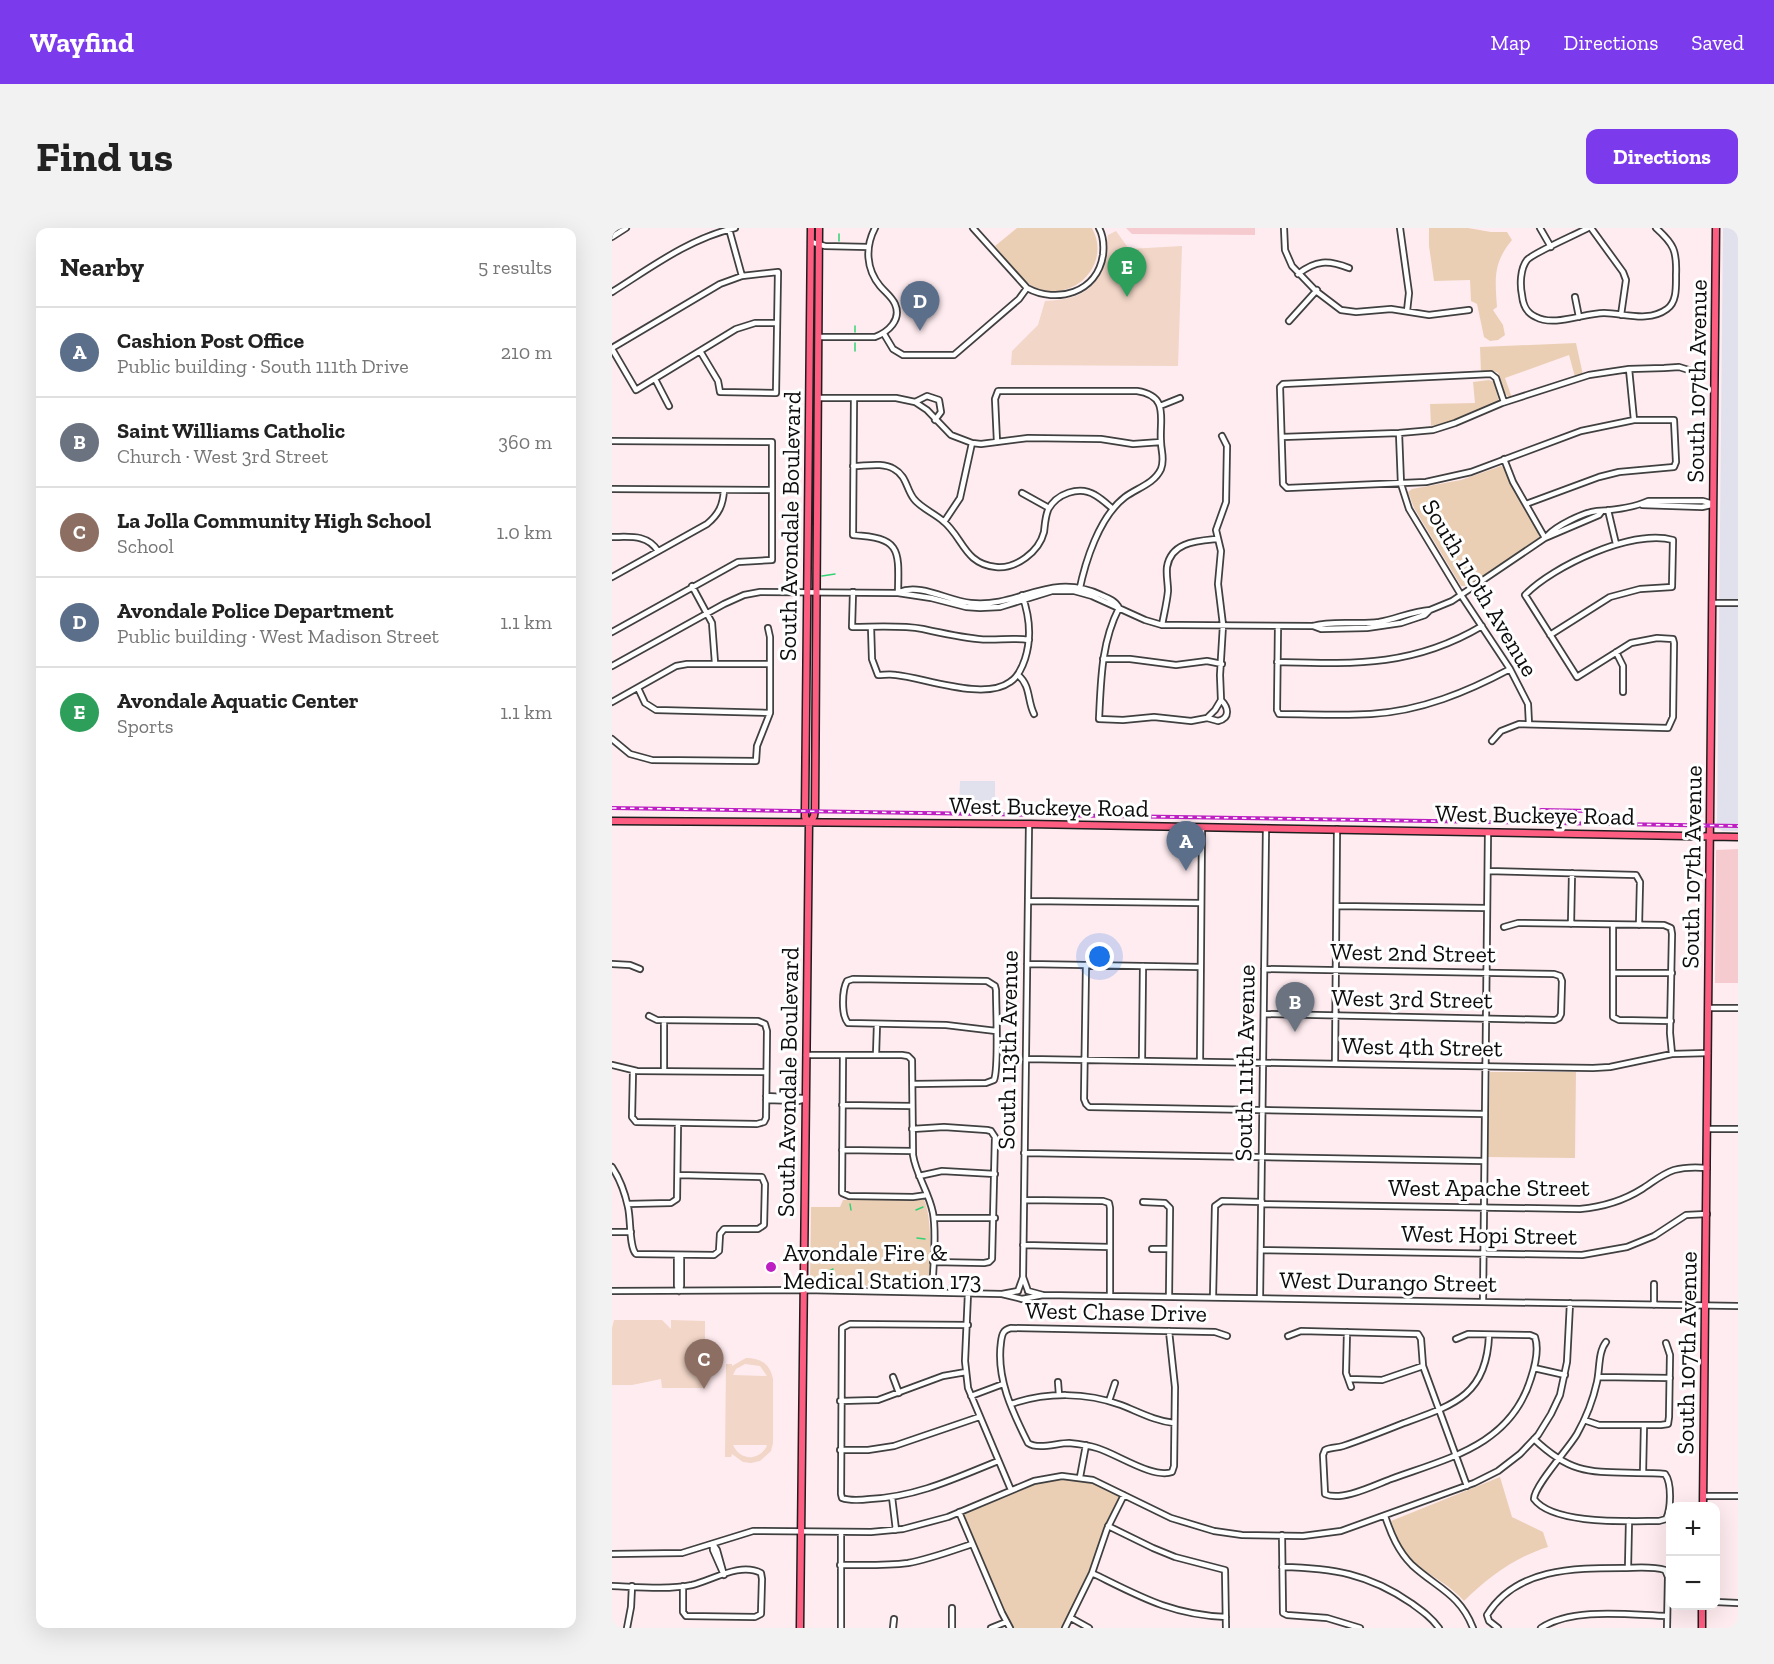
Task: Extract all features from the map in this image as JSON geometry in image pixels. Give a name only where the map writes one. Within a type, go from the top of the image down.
[{"type":"main road","name":"South Avondale Boulevard","points":[[800,1628],[809,824],[805,817],[811,228]]},
{"type":"main road","name":"South Avondale Boulevard","points":[[809,824],[814,816],[815,771],[819,228]]},
{"type":"main road","name":"South 107th Avenue","points":[[1703,1502],[1716,228]]},
{"type":"main road","points":[[810,337],[819,337]]},
{"type":"main road","points":[[806,742],[809,751],[809,765],[815,771]]},
{"type":"main road","name":"West Buckeye Road","points":[[612,821],[1029,824],[1738,837]]},
{"type":"main road","points":[[1702,1610],[1702,1628]]},
{"type":"street","points":[[612,237],[626,228]]},
{"type":"street","points":[[819,337],[865,338],[884,334],[894,323],[897,308],[892,298],[873,275],[868,258],[868,247],[875,228]]},
{"type":"street","points":[[973,228],[1027,288],[1036,293],[1058,296],[1069,294],[1093,279],[1101,262],[1103,242],[1099,228]]},
{"type":"street","points":[[1284,228],[1285,250],[1298,274],[1337,308],[1352,312],[1391,309],[1429,315],[1469,310]]},
{"type":"street","points":[[1400,228],[1409,292],[1407,311]]},
{"type":"street","points":[[1539,228],[1551,247]]},
{"type":"street","points":[[1545,228],[1545,235]]},
{"type":"street","points":[[1621,315],[1626,280],[1623,272],[1590,228],[1527,260],[1521,273],[1524,307],[1536,317],[1546,320],[1604,313],[1621,315],[1654,315],[1668,309],[1674,300],[1677,264],[1673,246],[1656,228]]},
{"type":"street","points":[[1663,234],[1666,228]]},
{"type":"street","points":[[612,292],[680,251],[714,234],[732,229],[742,276]]},
{"type":"street","points":[[811,242],[825,246],[868,247]]},
{"type":"street","points":[[1298,274],[1311,264],[1322,262],[1349,268]]},
{"type":"street","points":[[700,351],[718,381],[720,392],[776,393],[778,272],[742,276],[720,284],[612,349],[636,390],[700,351],[746,325],[777,323]]},
{"type":"street","points":[[884,334],[893,349],[903,355],[954,356],[1019,299],[1027,288]]},
{"type":"street","points":[[1289,321],[1316,291]]},
{"type":"street","points":[[1575,297],[1579,317]]},
{"type":"street","points":[[1282,437],[1433,430],[1504,402],[1588,375],[1629,369],[1679,367],[1692,371]]},
{"type":"street","points":[[1629,369],[1634,420]]},
{"type":"street","points":[[1504,402],[1496,378],[1491,374],[1280,385],[1284,487],[1401,484],[1445,479],[1581,431],[1634,420],[1674,420],[1676,462],[1674,467],[1619,472],[1526,504]]},
{"type":"street","points":[[655,379],[669,406]]},
{"type":"street","points":[[997,442],[995,399],[998,391],[1137,391],[1153,396],[1160,406],[1163,464],[1156,476],[1123,498],[1113,509],[1089,552],[1080,590]]},
{"type":"street","points":[[915,402],[927,396],[939,400],[941,412],[935,420]]},
{"type":"street","points":[[818,398],[896,398],[915,402],[927,410],[951,435],[972,443],[1028,438],[1101,439],[1133,444],[1161,442]]},
{"type":"street","points":[[854,398],[853,534],[874,536],[888,541],[895,550],[898,562],[898,593]]},
{"type":"street","points":[[1160,406],[1180,398]]},
{"type":"street","name":"South 110th Avenue","points":[[1400,433],[1401,484],[1409,509],[1461,595],[1510,669],[1528,704],[1529,724]]},
{"type":"street","points":[[1119,608],[1108,632],[1103,659],[1099,719],[1123,720],[1154,717],[1191,721],[1207,717],[1221,700],[1223,625],[1218,584],[1221,551],[1217,539],[1218,523],[1226,502],[1227,446],[1222,436]]},
{"type":"street","points":[[612,441],[772,442],[772,560],[738,562],[612,632]]},
{"type":"street","points":[[944,522],[960,498],[972,443]]},
{"type":"street","points":[[1504,459],[1545,538]]},
{"type":"street","points":[[853,466],[886,466],[894,469],[906,480],[912,497],[944,522],[955,534],[963,550],[975,559],[993,567],[1007,567],[1026,558],[1044,534],[1045,519],[1049,508],[1056,499],[1066,493],[1083,491],[1094,494],[1113,509]]},
{"type":"street","points":[[612,489],[772,490]]},
{"type":"street","points":[[612,577],[707,524],[715,517],[723,502],[724,490]]},
{"type":"street","points":[[1022,493],[1049,508]]},
{"type":"street","points":[[612,666],[736,598],[752,593],[898,593],[903,590],[920,591],[972,603],[996,602],[1052,591],[1080,590],[1138,618],[1162,624],[1313,626],[1362,624],[1430,610],[1461,595],[1545,538],[1605,511],[1648,501],[1703,501],[1713,504]]},
{"type":"street","points":[[1605,511],[1616,544]]},
{"type":"street","points":[[612,537],[642,538],[653,543],[658,551]]},
{"type":"street","points":[[1162,624],[1168,592],[1167,567],[1171,556],[1188,543],[1217,539]]},
{"type":"street","points":[[1492,741],[1501,731],[1519,724],[1668,728],[1672,723],[1674,643],[1672,639],[1639,640],[1577,677],[1550,635],[1525,595],[1590,553],[1616,544],[1651,539],[1673,540],[1672,587],[1640,589],[1610,597],[1550,635]]},
{"type":"street","points":[[692,586],[708,613],[714,634],[715,663]]},
{"type":"street","points":[[853,592],[852,627],[922,629],[953,637],[986,640],[1008,638],[1029,640]]},
{"type":"street","points":[[871,627],[872,659],[878,675],[897,675],[941,686],[997,688],[1009,684],[1018,675],[1029,640],[1030,629],[1023,597]]},
{"type":"street","points":[[1712,603],[1738,603]]},
{"type":"street","points":[[1278,626],[1277,713],[1372,714],[1400,710],[1429,704],[1460,693],[1510,669]]},
{"type":"street","points":[[1277,662],[1340,663],[1391,660],[1442,646],[1482,626]]},
{"type":"street","points":[[612,739],[637,757],[652,760],[756,761],[757,746],[770,713],[768,628]]},
{"type":"street","points":[[1616,652],[1623,666],[1623,692]]},
{"type":"street","points":[[1103,659],[1142,660],[1176,666],[1207,661],[1222,664]]},
{"type":"street","points":[[612,702],[676,666],[715,663],[770,664]]},
{"type":"street","points":[[1018,675],[1028,688],[1029,705],[1034,714]]},
{"type":"street","points":[[638,688],[645,703],[656,710],[770,713]]},
{"type":"street","points":[[1207,717],[1218,721],[1225,717],[1228,711],[1221,700]]},
{"type":"street","name":"South 113th Avenue","points":[[1027,1291],[1023,1277],[1023,1245],[1029,824]]},
{"type":"street","points":[[1200,1062],[1202,827]]},
{"type":"street","name":"South 111th Avenue","points":[[1260,1298],[1266,828]]},
{"type":"street","points":[[1335,1064],[1337,829]]},
{"type":"street","points":[[1483,1302],[1488,832]]},
{"type":"street","points":[[1488,871],[1638,876],[1640,882],[1639,925]]},
{"type":"street","points":[[1571,924],[1572,873]]},
{"type":"street","points":[[1028,901],[1201,903]]},
{"type":"street","points":[[1337,906],[1487,908]]},
{"type":"street","points":[[1504,927],[1518,923],[1639,925],[1671,928],[1672,1054]]},
{"type":"street","points":[[1614,925],[1614,1019],[1671,1021]]},
{"type":"street","points":[[612,964],[630,965],[640,969]]},
{"type":"street","points":[[1027,964],[1200,967]]},
{"type":"street","points":[[1086,965],[1084,1099],[1087,1106],[1485,1114]]},
{"type":"street","points":[[1142,1060],[1143,966]]},
{"type":"street","name":"West 2nd Street","points":[[1264,969],[1554,974],[1560,976],[1562,981],[1562,1012],[1559,1018]]},
{"type":"street","points":[[1613,973],[1672,973]]},
{"type":"street","points":[[913,1084],[986,1083],[993,1080],[996,1073],[996,1031],[996,990],[994,984],[987,981],[853,979],[847,981],[844,987],[846,1021],[946,1025],[996,1031]]},
{"type":"street","points":[[1708,1008],[1738,1008]]},
{"type":"street","name":"West 3rd Street","points":[[1264,1014],[1553,1020],[1559,1018]]},
{"type":"street","points":[[633,1071],[632,1114],[634,1121],[757,1124],[764,1122],[767,1031],[765,1024],[758,1021],[655,1020],[649,1016]]},
{"type":"street","points":[[664,1020],[664,1071]]},
{"type":"street","points":[[876,1024],[876,1055]]},
{"type":"street","points":[[964,1035],[965,1028]]},
{"type":"street","name":"West 4th Street","points":[[1026,1059],[1599,1068],[1672,1054],[1708,1053]]},
{"type":"street","points":[[806,1055],[902,1055],[910,1058],[913,1066],[912,1151],[934,1218],[932,1292]]},
{"type":"street","points":[[843,1055],[841,1188],[843,1194],[908,1197],[927,1195]]},
{"type":"street","points":[[612,1065],[633,1071],[766,1072]]},
{"type":"street","points":[[766,1098],[798,1101],[806,1099]]},
{"type":"street","points":[[842,1105],[912,1106]]},
{"type":"street","points":[[628,1204],[676,1201],[678,1123]]},
{"type":"street","points":[[912,1129],[953,1127],[989,1130],[993,1133],[995,1140],[995,1218],[991,1261],[984,1263],[933,1262]]},
{"type":"street","points":[[1707,1129],[1738,1129]]},
{"type":"street","points":[[842,1150],[912,1151]]},
{"type":"street","points":[[1024,1154],[1484,1161]]},
{"type":"street","points":[[612,1167],[628,1204],[634,1253],[640,1255],[712,1255],[718,1253],[722,1231],[763,1227],[765,1184],[763,1178],[678,1175]]},
{"type":"street","name":"West Apache Street","points":[[1213,1298],[1214,1209],[1216,1204],[1222,1201],[1575,1209],[1596,1207],[1627,1198],[1671,1171],[1707,1167]]},
{"type":"street","points":[[919,1176],[942,1171],[995,1174]]},
{"type":"street","points":[[1024,1200],[1103,1201],[1108,1203],[1110,1208],[1110,1296]]},
{"type":"street","points":[[1143,1202],[1168,1205],[1170,1210],[1169,1297]]},
{"type":"street","name":"West Hopi Street","points":[[1261,1250],[1576,1255],[1608,1252],[1649,1238],[1686,1215],[1707,1214]]},
{"type":"street","points":[[934,1218],[995,1218]]},
{"type":"street","points":[[612,1232],[631,1232]]},
{"type":"street","points":[[1023,1245],[1110,1247]]},
{"type":"street","points":[[1152,1249],[1169,1249]]},
{"type":"street","points":[[679,1255],[681,1286],[679,1290]]},
{"type":"street","name":"South 113th Avenue","points":[[1017,1294],[1023,1277]]},
{"type":"street","points":[[1654,1284],[1654,1305]]},
{"type":"street","points":[[612,1291],[804,1290],[968,1293],[966,1372],[971,1396],[1011,1490]]},
{"type":"street","points":[[1017,1294],[1028,1296],[1027,1291]]},
{"type":"street","name":"West Durango Street","points":[[968,1293],[1017,1294],[1027,1291],[1053,1295],[1706,1306]]},
{"type":"street","points":[[1017,1294],[1043,1294]]},
{"type":"street","points":[[612,1554],[676,1554],[753,1531],[896,1530],[927,1524],[1050,1477],[1080,1477],[1099,1483],[1171,1518],[1202,1529],[1231,1534],[1329,1534],[1467,1486],[1498,1471],[1520,1454],[1534,1439],[1551,1414],[1565,1375],[1569,1350],[1569,1303]]},
{"type":"street","points":[[1706,1306],[1738,1306]]},
{"type":"street","points":[[968,1325],[850,1324],[844,1326],[841,1332],[840,1401],[842,1497],[846,1499],[892,1497],[939,1486],[998,1461]]},
{"type":"street","name":"West Chase Drive","points":[[1003,1384],[999,1361],[1002,1337],[1005,1330],[1011,1328],[1215,1332],[1227,1336]]},
{"type":"street","points":[[971,1396],[1003,1384],[1030,1445],[1060,1443],[1086,1445],[1108,1451],[1152,1471],[1172,1472],[1175,1387],[1169,1331]]},
{"type":"street","points":[[1288,1336],[1297,1332],[1414,1333],[1420,1336],[1423,1366],[1467,1486]]},
{"type":"street","points":[[1347,1332],[1346,1373],[1351,1387]]},
{"type":"street","points":[[1456,1339],[1465,1335],[1489,1335],[1530,1335],[1535,1337],[1534,1368],[1525,1394],[1508,1420],[1486,1440],[1456,1455],[1356,1492],[1336,1496],[1324,1494],[1323,1455],[1325,1450],[1440,1411],[1459,1401],[1478,1380],[1486,1361],[1489,1335]]},
{"type":"street","points":[[1534,1439],[1560,1460],[1574,1468],[1589,1472],[1662,1473],[1667,1475],[1669,1480],[1666,1519],[1629,1521],[1574,1517],[1547,1508],[1536,1502],[1533,1497],[1535,1491],[1560,1460],[1584,1420],[1593,1398],[1601,1351],[1606,1342]]},
{"type":"street","points":[[1584,1420],[1599,1425],[1668,1424],[1670,1354],[1666,1343]]},
{"type":"street","points":[[1349,1379],[1382,1380],[1423,1366]]},
{"type":"street","points":[[1534,1368],[1565,1375]]},
{"type":"street","points":[[840,1401],[874,1401],[943,1376],[966,1372]]},
{"type":"street","points":[[893,1377],[899,1393]]},
{"type":"street","points":[[1598,1377],[1670,1378]]},
{"type":"street","points":[[1058,1382],[1059,1395]]},
{"type":"street","points":[[1109,1401],[1115,1383]]},
{"type":"street","points":[[1011,1404],[1059,1395],[1084,1396],[1109,1401],[1155,1419],[1174,1423]]},
{"type":"street","points":[[840,1450],[894,1446],[980,1418]]},
{"type":"street","points":[[1643,1473],[1644,1425]]},
{"type":"street","points":[[1080,1477],[1086,1445]]},
{"type":"street","points":[[1065,1628],[1092,1573],[1108,1526],[1124,1495]]},
{"type":"street","points":[[1704,1496],[1738,1496]]},
{"type":"street","points":[[892,1497],[896,1530]]},
{"type":"street","points":[[959,1512],[1010,1628]]},
{"type":"street","points":[[1385,1516],[1393,1539],[1407,1559],[1455,1598],[1465,1611],[1473,1628]]},
{"type":"street","points":[[1628,1568],[1629,1521]]},
{"type":"street","points":[[1108,1526],[1175,1557],[1225,1570],[1226,1628]]},
{"type":"street","points":[[841,1532],[841,1628]]},
{"type":"street","points":[[1282,1535],[1283,1613],[1290,1616],[1327,1618],[1360,1628]]},
{"type":"street","points":[[713,1544],[724,1575]]},
{"type":"street","points":[[840,1565],[907,1563],[972,1544]]},
{"type":"street","points":[[1282,1567],[1334,1570],[1370,1580],[1396,1593],[1418,1608],[1439,1628]]},
{"type":"street","points":[[1498,1628],[1487,1617],[1510,1592],[1525,1582],[1548,1573],[1575,1568],[1660,1568],[1666,1571],[1667,1628]]},
{"type":"street","points":[[612,1586],[683,1586],[742,1571],[758,1571],[761,1573],[761,1616],[689,1617],[684,1615],[683,1586]]},
{"type":"street","points":[[1092,1573],[1160,1606],[1187,1613],[1226,1617]]},
{"type":"street","points":[[627,1628],[632,1587]]},
{"type":"street","points":[[1720,1602],[1738,1603]]},
{"type":"street","points":[[952,1608],[952,1628]]},
{"type":"street","points":[[1541,1628],[1555,1620],[1574,1615],[1667,1616]]},
{"type":"street","points":[[893,1628],[894,1618]]},
{"type":"street","points":[[1071,1618],[1089,1628]]},
{"type":"street","points":[[991,1628],[1006,1622]]},
{"type":"shaded area","points":[[1017,228],[1092,228],[1097,242],[1097,255],[1093,267],[1076,285],[1064,290],[1051,291],[1031,285],[1019,276],[995,246]]},
{"type":"shaded area","points":[[1126,228],[1255,228],[1255,235],[1132,234]]},
{"type":"shaded area","points":[[1429,228],[1468,228],[1507,232],[1512,240],[1501,256],[1497,271],[1497,307],[1493,310],[1503,325],[1505,335],[1498,340],[1490,341],[1484,337],[1477,304],[1471,301],[1470,280],[1434,281]]},
{"type":"shaded area","points":[[1723,228],[1738,228],[1738,831],[1723,831],[1717,828]]},
{"type":"shaded area","points":[[1116,231],[1129,249],[1182,246],[1178,366],[1011,365],[1012,351],[1038,325],[1045,301],[1075,296],[1093,284],[1103,264],[1108,235]]},
{"type":"shaded area","points":[[1576,343],[1583,375],[1575,377],[1569,355],[1505,378],[1512,398],[1505,393],[1498,373],[1494,371],[1481,373],[1480,347]]},
{"type":"shaded area","points":[[1489,380],[1494,382],[1499,402],[1450,422],[1431,426],[1430,404],[1475,403],[1473,382]]},
{"type":"shaded area","points":[[1501,466],[1504,467],[1513,488],[1538,531],[1539,538],[1468,586],[1461,586],[1414,508],[1408,492],[1412,489],[1461,480]]},
{"type":"shaded area","points":[[960,781],[995,781],[995,805],[959,804]]},
{"type":"shaded area","points":[[1738,849],[1738,983],[1715,983],[1716,850]]},
{"type":"shaded area","points":[[1490,1072],[1576,1072],[1575,1158],[1488,1157]]},
{"type":"shaded area","points":[[843,1200],[924,1200],[929,1218],[930,1243],[927,1287],[812,1285],[810,1282],[811,1207],[840,1207]]},
{"type":"shaded area","points":[[614,1320],[662,1320],[671,1329],[671,1320],[705,1321],[705,1388],[662,1388],[661,1379],[632,1385],[612,1385]]},
{"type":"shaded area","points":[[746,1358],[756,1359],[764,1363],[772,1374],[773,1443],[771,1451],[760,1461],[743,1462],[732,1454],[731,1457],[725,1457],[726,1364],[732,1364],[732,1366]],"holes":[[[745,1364],[760,1366],[767,1376],[733,1375],[736,1369]],[[733,1445],[766,1445],[767,1446],[764,1451],[750,1457],[740,1454]]]},
{"type":"shaded area","points":[[1500,1477],[1512,1517],[1543,1532],[1548,1547],[1535,1551],[1502,1569],[1464,1601],[1404,1552],[1391,1521]]},
{"type":"shaded area","points":[[1046,1478],[1087,1479],[1124,1495],[1107,1529],[1092,1573],[1065,1628],[1010,1628],[959,1512]]},
{"type":"waterway","points":[[839,234],[839,241]]},
{"type":"waterway","points":[[855,326],[855,332]]},
{"type":"waterway","points":[[855,343],[855,351]]},
{"type":"waterway","points":[[822,576],[835,574]]},
{"type":"waterway","points":[[850,1204],[851,1210]]},
{"type":"waterway","points":[[916,1210],[923,1207]]},
{"type":"waterway","points":[[917,1238],[925,1239]]},
{"type":"waterway","points":[[812,1278],[817,1278],[833,1269]]},
{"type":"railway","points":[[612,808],[1738,826]]},
{"type":"railway","points":[[1541,810],[1590,811],[1627,818]]},
{"type":"place","name":"Avondale Aquatic Center","points":[[1127,297]]},
{"type":"place","name":"Avondale Police Department","points":[[920,331]]},
{"type":"place","name":"Cashion Post Office","points":[[1186,871]]},
{"type":"place","name":"Saint Williams Catholic","points":[[1295,1032]]},
{"type":"place","name":"Avondale Fire & Medical Station 173","points":[[771,1267]]},
{"type":"place","name":"La Jolla Community High School","points":[[704,1389]]}]
